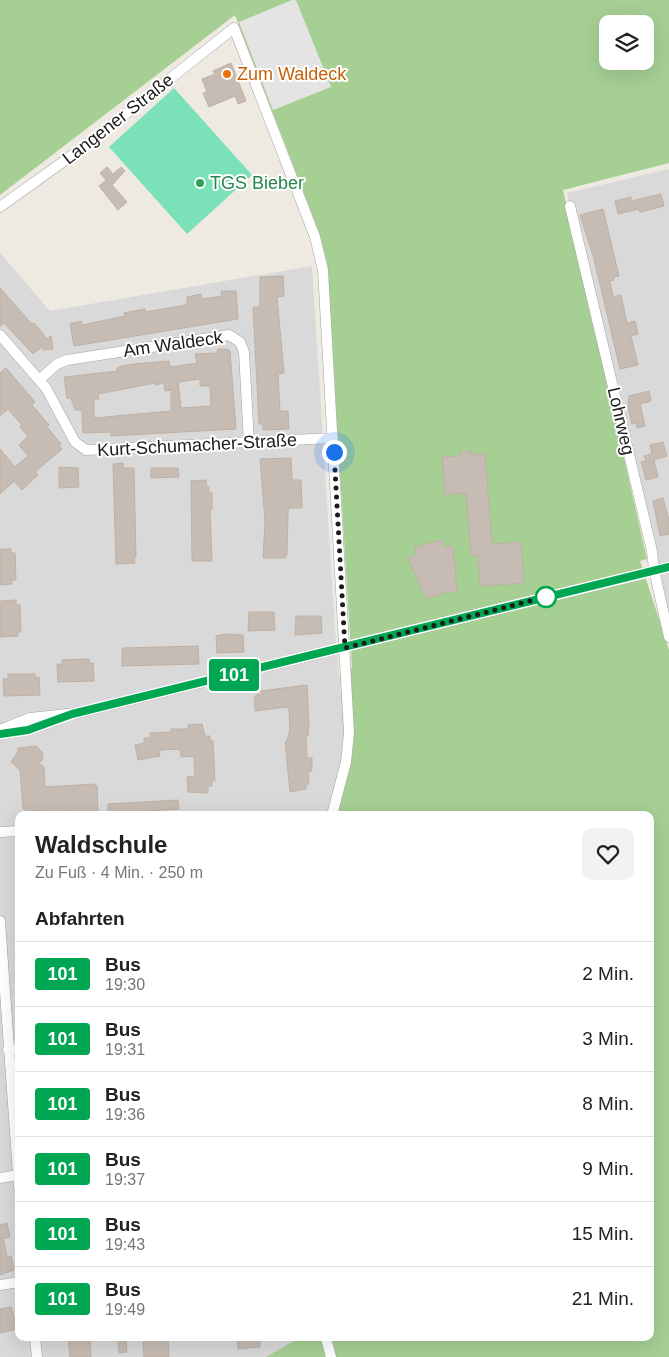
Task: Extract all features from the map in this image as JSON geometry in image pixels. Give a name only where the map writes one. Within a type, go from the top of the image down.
[{"type":"street","name":"Langener Straße","points":[[0,207],[85,146],[234,28],[320,250],[324,281],[333,438]]},
{"type":"street","name":"Lohrweg","points":[[570,206],[652,551],[654,570],[669,637]]},
{"type":"street","name":"Kurt-Schumacher-Straße","points":[[0,335],[39,380],[55,402],[75,442],[86,450],[333,438]]},
{"type":"street","name":"Am Waldeck","points":[[39,380],[57,364],[67,360],[228,335],[240,342],[244,352],[248,443]]},
{"type":"street","points":[[333,438],[349,742],[345,768],[333,811]]},
{"type":"street","points":[[0,734],[28,730],[72,714],[669,567]]},
{"type":"street","points":[[0,730],[30,718],[72,714]]},
{"type":"street","points":[[0,832],[15,831]]},
{"type":"street","points":[[0,922],[2,992],[13,1049],[5,1089],[15,1155]]},
{"type":"street","points":[[0,1178],[15,1176]]},
{"type":"street","points":[[0,1286],[15,1283]]},
{"type":"street","points":[[35,1341],[37,1357]]},
{"type":"street","points":[[327,1341],[331,1357]]},
{"type":"shaded area","points":[[296,0],[331,87],[273,110],[239,22]]},
{"type":"shaded area","points":[[669,169],[669,613],[567,193]]},
{"type":"shaded area","points":[[0,253],[50,311],[312,266],[335,629],[344,727],[341,764],[328,811],[15,811],[15,1341],[294,1341],[266,1357],[0,1357]]},
{"type":"green space","points":[[0,0],[669,0],[669,163],[563,190],[647,559],[640,561],[669,650],[669,1357],[266,1357],[294,1341],[654,1341],[654,811],[328,811],[344,749],[340,671],[352,668],[327,262],[319,232],[235,15],[0,195]]},
{"type":"green space","points":[[174,88],[252,175],[187,234],[109,147]]},
{"type":"building","points":[[231,63],[246,101],[238,104],[235,96],[209,107],[203,93],[207,92],[202,79],[215,74],[213,71]]},
{"type":"building","points":[[107,167],[113,174],[121,167],[125,171],[112,185],[127,202],[118,210],[99,186],[106,180],[100,173]]},
{"type":"building","points":[[661,194],[664,206],[640,212],[639,209],[618,214],[615,201],[631,197],[631,201]]},
{"type":"building","points":[[603,209],[619,276],[613,277],[614,280],[610,281],[613,297],[621,295],[627,323],[635,321],[638,334],[631,336],[638,365],[620,369],[594,259],[580,215]]},
{"type":"building","points":[[283,276],[284,296],[277,297],[284,373],[278,374],[280,411],[288,411],[289,429],[263,430],[263,424],[259,424],[253,307],[260,307],[260,277]]},
{"type":"building","points":[[0,288],[47,339],[51,336],[53,349],[43,350],[43,346],[33,354],[4,323],[0,326]]},
{"type":"building","points":[[221,291],[236,291],[238,319],[74,346],[70,324],[81,321],[82,325],[125,316],[124,313],[145,309],[145,312],[187,305],[187,297],[201,294],[202,299],[222,296]]},
{"type":"building","points":[[218,349],[230,351],[236,429],[111,436],[111,432],[83,433],[82,410],[75,410],[71,398],[67,398],[64,377],[118,371],[117,368],[134,364],[169,361],[170,367],[197,363],[195,354],[217,353]],"holes":[[[200,379],[200,386],[210,386],[211,406],[181,408],[178,382]],[[155,383],[155,385],[164,383],[165,391],[171,390],[171,411],[94,418],[94,399],[99,399],[98,394]]]},
{"type":"building","points":[[6,368],[35,402],[32,405],[49,425],[47,427],[61,444],[59,445],[62,449],[35,472],[38,475],[22,490],[14,481],[0,494],[0,449],[15,467],[28,456],[19,445],[28,436],[20,427],[22,425],[8,409],[0,416],[0,373]]},
{"type":"building","points":[[649,391],[651,401],[640,404],[645,426],[637,428],[636,423],[632,424],[628,407],[629,396]]},
{"type":"building","points":[[663,442],[667,456],[654,460],[658,477],[646,480],[641,462],[646,461],[644,456],[652,454],[650,445]]},
{"type":"building","points":[[471,451],[471,455],[485,454],[492,544],[521,542],[524,583],[480,586],[478,555],[471,555],[466,493],[445,495],[442,457],[460,456],[459,452]]},
{"type":"building","points":[[291,458],[292,480],[301,480],[302,508],[289,508],[287,555],[285,558],[263,558],[265,521],[260,459]]},
{"type":"building","points":[[123,463],[123,468],[134,468],[136,557],[134,557],[135,563],[116,564],[113,464]]},
{"type":"building","points":[[59,467],[78,468],[79,487],[59,488]]},
{"type":"building","points":[[151,468],[178,468],[179,477],[151,478]]},
{"type":"building","points":[[206,480],[209,493],[212,493],[212,509],[210,510],[212,561],[192,561],[191,481]]},
{"type":"building","points":[[663,498],[669,520],[669,534],[660,536],[653,501]]},
{"type":"building","points":[[443,540],[444,547],[453,546],[457,592],[446,592],[426,599],[408,558],[417,554],[414,547]]},
{"type":"building","points":[[0,549],[11,549],[11,553],[15,553],[16,580],[12,580],[12,584],[0,585]]},
{"type":"building","points":[[16,600],[16,605],[20,605],[21,632],[17,632],[18,636],[0,637],[0,601]]},
{"type":"building","points":[[249,612],[274,612],[275,630],[248,631]]},
{"type":"building","points":[[296,616],[321,616],[322,633],[295,635]]},
{"type":"building","points":[[226,634],[243,635],[244,652],[217,653],[216,636]]},
{"type":"building","points":[[198,646],[199,664],[122,666],[122,648]]},
{"type":"building","points":[[89,659],[89,663],[93,663],[94,681],[58,682],[57,664],[62,664],[62,660]]},
{"type":"building","points":[[8,674],[35,674],[35,678],[39,677],[40,695],[4,696],[3,679],[8,679]]},
{"type":"building","points":[[307,685],[309,724],[308,736],[306,736],[307,758],[312,758],[312,767],[311,772],[308,772],[309,784],[306,784],[306,789],[290,792],[285,742],[287,741],[290,729],[289,709],[287,707],[255,711],[254,698],[256,695],[261,694],[261,691]]},
{"type":"building","points":[[202,724],[205,736],[210,736],[210,741],[213,741],[215,781],[212,781],[212,786],[208,786],[208,793],[188,792],[187,777],[195,776],[194,756],[181,757],[180,749],[162,750],[159,751],[160,756],[138,760],[135,745],[144,743],[144,738],[150,738],[150,733],[171,732],[171,729],[188,729],[188,725]]},
{"type":"building","points":[[36,746],[42,752],[43,759],[39,763],[44,767],[45,787],[94,784],[97,786],[98,811],[26,811],[26,809],[23,809],[20,770],[11,762],[18,752],[18,748]]},
{"type":"building","points":[[178,800],[179,809],[108,811],[108,804]]},
{"type":"building","points":[[7,1223],[10,1237],[0,1240],[0,1225]]},
{"type":"building","points":[[4,1240],[7,1257],[11,1256],[14,1270],[0,1275],[0,1241]]},
{"type":"building","points":[[11,1307],[15,1320],[15,1330],[0,1333],[0,1309]]},
{"type":"building","points":[[68,1341],[90,1341],[91,1357],[70,1357]]},
{"type":"building","points":[[118,1341],[126,1341],[127,1352],[119,1353]]},
{"type":"building","points":[[168,1341],[169,1357],[144,1357],[143,1342]]},
{"type":"building","points":[[237,1341],[260,1341],[260,1347],[238,1349]]},
{"type":"bus line","name":"101","points":[[0,734],[28,730],[72,714],[306,658],[669,567]]},
{"type":"place","name":"Zum Waldeck","points":[[227,74]]},
{"type":"place","name":"TGS Bieber","points":[[200,183]]},
{"type":"route","points":[[334,452],[345,648],[546,597]]}]
